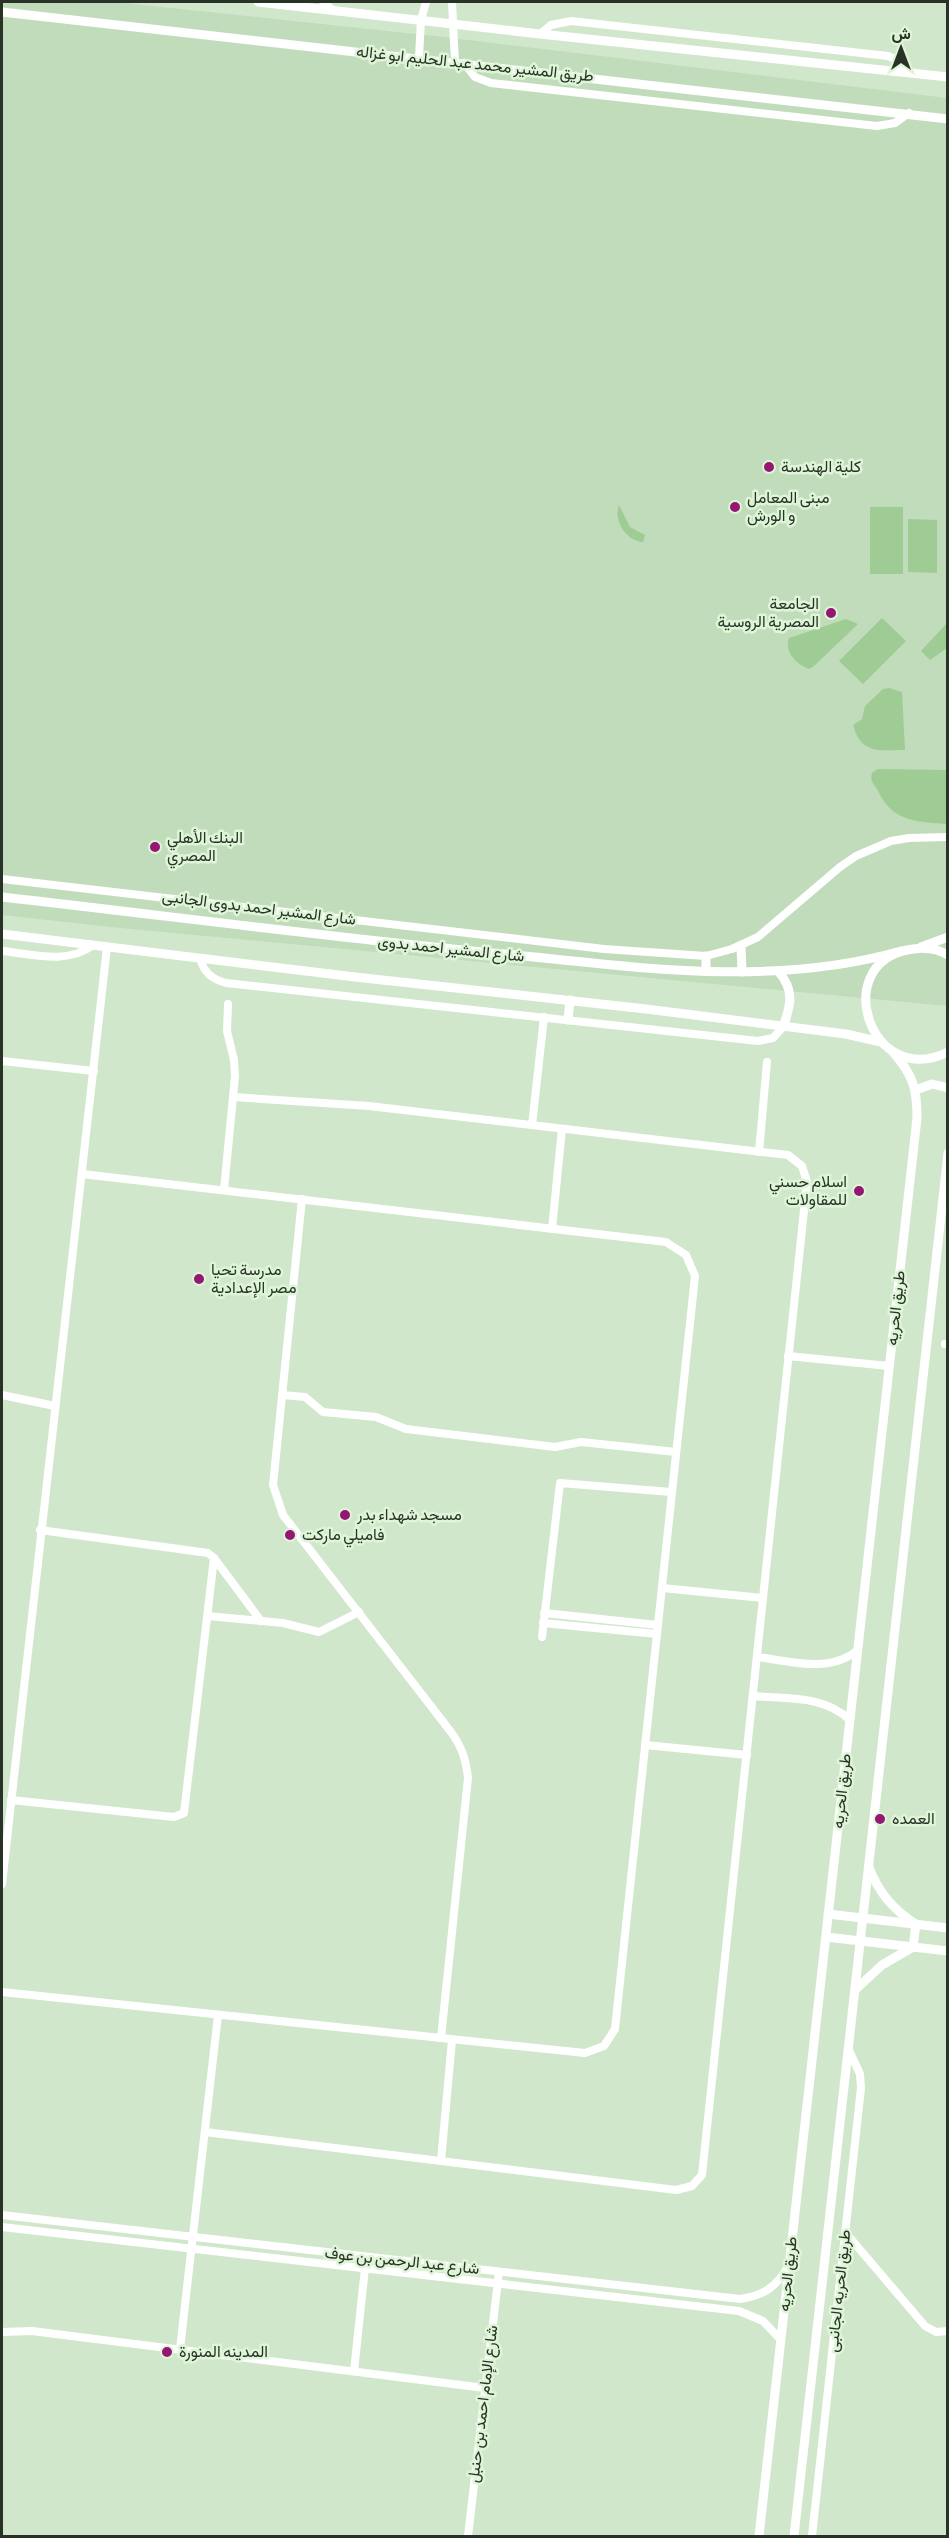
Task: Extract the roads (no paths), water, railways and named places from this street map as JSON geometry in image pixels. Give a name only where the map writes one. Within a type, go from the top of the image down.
[{"type":"street","points":[[258,2],[948,77]]},
{"type":"street","points":[[323,2],[333,10]]},
{"type":"street","points":[[419,57],[421,20],[426,2]]},
{"type":"street","points":[[452,2],[452,24],[459,62],[475,77],[483,81],[878,126],[895,123],[909,113]]},
{"type":"street","name":"طريق المشير محمد عبد الحليم ابو غزاله","points":[[2,12],[419,57],[948,119]]},
{"type":"street","points":[[540,34],[551,26],[571,21],[888,56],[900,61],[908,72]]},
{"type":"street","name":"شارع المشير احمد بدوى الجانبى","points":[[2,879],[604,949],[706,956],[741,946],[766,931],[856,856],[891,842],[909,838],[948,837]]},
{"type":"street","name":"شارع المشير احمد بدوى","points":[[2,897],[354,940],[706,972],[778,971],[840,966],[918,948]]},
{"type":"street","points":[[2,934],[355,978],[570,1000],[856,1036],[881,1042]]},
{"type":"street","points":[[918,948],[948,937]]},
{"type":"street","points":[[2,951],[67,956],[81,953],[93,945]]},
{"type":"street","points":[[2,1884],[107,946]]},
{"type":"street","points":[[741,946],[742,972]]},
{"type":"street","points":[[918,948],[931,949],[948,955]]},
{"type":"street","points":[[902,951],[879,967],[866,991],[867,1018],[881,1042],[893,1052],[925,1059],[948,1052]]},
{"type":"street","points":[[706,956],[706,972]]},
{"type":"street","points":[[200,958],[207,974],[226,983],[758,1041],[773,1038],[783,1027],[791,995],[787,982],[778,971]]},
{"type":"street","points":[[568,1020],[570,1000]]},
{"type":"street","points":[[224,1190],[235,1068],[227,1031],[228,1004]]},
{"type":"street","points":[[532,1125],[544,1017]]},
{"type":"street","name":"طريق الحريه","points":[[759,2536],[917,1118],[916,1090],[913,1079],[893,1052]]},
{"type":"street","points":[[2,1061],[94,1071]]},
{"type":"street","points":[[759,1152],[767,1062]]},
{"type":"street","points":[[916,1090],[932,1084],[948,1088]]},
{"type":"street","points":[[205,2132],[676,2190],[684,2189],[698,2181],[704,2167],[806,1173],[796,1159],[788,1155],[369,1106],[233,1097]]},
{"type":"street","points":[[552,1228],[562,1129]]},
{"type":"street","name":"طريق الحريه","points":[[794,2536],[948,1154]]},
{"type":"street","points":[[2,1992],[585,2053],[595,2051],[611,2038],[615,2029],[694,1276],[692,1265],[677,1247],[666,1242],[82,1174]]},
{"type":"street","points":[[302,1199],[274,1469],[277,1500],[283,1515],[452,1732],[461,1746],[466,1761],[468,1778],[441,2038]]},
{"type":"street","points":[[788,1356],[890,1366]]},
{"type":"street","points":[[2,1395],[55,1406]]},
{"type":"street","points":[[282,1395],[306,1397],[323,1412],[376,1417],[406,1429],[555,1446],[581,1442],[676,1452]]},
{"type":"street","points":[[542,1637],[560,1483],[671,1492]]},
{"type":"street","points":[[40,1530],[204,1552],[214,1558],[261,1621]]},
{"type":"street","points":[[11,1800],[180,1816],[185,1808],[214,1558]]},
{"type":"street","points":[[662,1588],[763,1598]]},
{"type":"street","points":[[208,1616],[283,1623],[319,1632],[359,1612]]},
{"type":"street","points":[[544,1613],[658,1625]]},
{"type":"street","points":[[543,1623],[657,1634]]},
{"type":"street","points":[[757,1657],[825,1665],[837,1663],[858,1650]]},
{"type":"street","points":[[753,1696],[827,1704],[840,1710],[850,1720]]},
{"type":"street","points":[[645,1745],[747,1755]]},
{"type":"street","points":[[869,1864],[876,1884],[888,1902],[916,1924]]},
{"type":"street","points":[[828,1914],[948,1928]]},
{"type":"street","points":[[914,1947],[916,1924]]},
{"type":"street","points":[[826,1937],[948,1950]]},
{"type":"street","points":[[855,1990],[882,1965],[914,1947]]},
{"type":"street","points":[[180,2349],[218,2015]]},
{"type":"street","points":[[441,2161],[452,2040]]},
{"type":"street","name":"طريق الحريه الجانبى","points":[[812,2536],[861,2088],[858,2067],[848,2048]]},
{"type":"street","name":"شارع عبد الرحمن بن عوف","points":[[2,2215],[740,2299],[756,2297],[770,2290],[789,2266]]},
{"type":"street","name":"شارع عبد الرحمن بن عوف","points":[[2,2227],[739,2311],[763,2320],[781,2340]]},
{"type":"street","points":[[845,2232],[925,2326],[936,2332],[948,2331]]},
{"type":"street","points":[[354,2371],[365,2268]]},
{"type":"street","name":"شارع الإمام احمد بن حنبل","points":[[468,2536],[499,2272]]},
{"type":"street","points":[[2,2332],[18,2330],[485,2388]]},
{"type":"place","name":"كلية الهندسة","points":[[769,467]]},
{"type":"place","name":"مبنى المعامل و الورش","points":[[735,507]]},
{"type":"place","name":"الجامعة المصرية الروسية","points":[[831,613]]},
{"type":"place","name":"البنك الأهلي المصري","points":[[155,847]]},
{"type":"place","name":"اسلام حسني للمقاولات","points":[[859,1191]]},
{"type":"place","name":"مدرسة تحيا مصر الإعدادية","points":[[199,1279]]},
{"type":"place","name":"مسجد شهداء بدر","points":[[345,1515]]},
{"type":"place","name":"فاميلي ماركت","points":[[290,1535]]},
{"type":"place","name":"العمده","points":[[880,1819]]},
{"type":"place","name":"المدينه المنورة","points":[[167,2352]]}]
